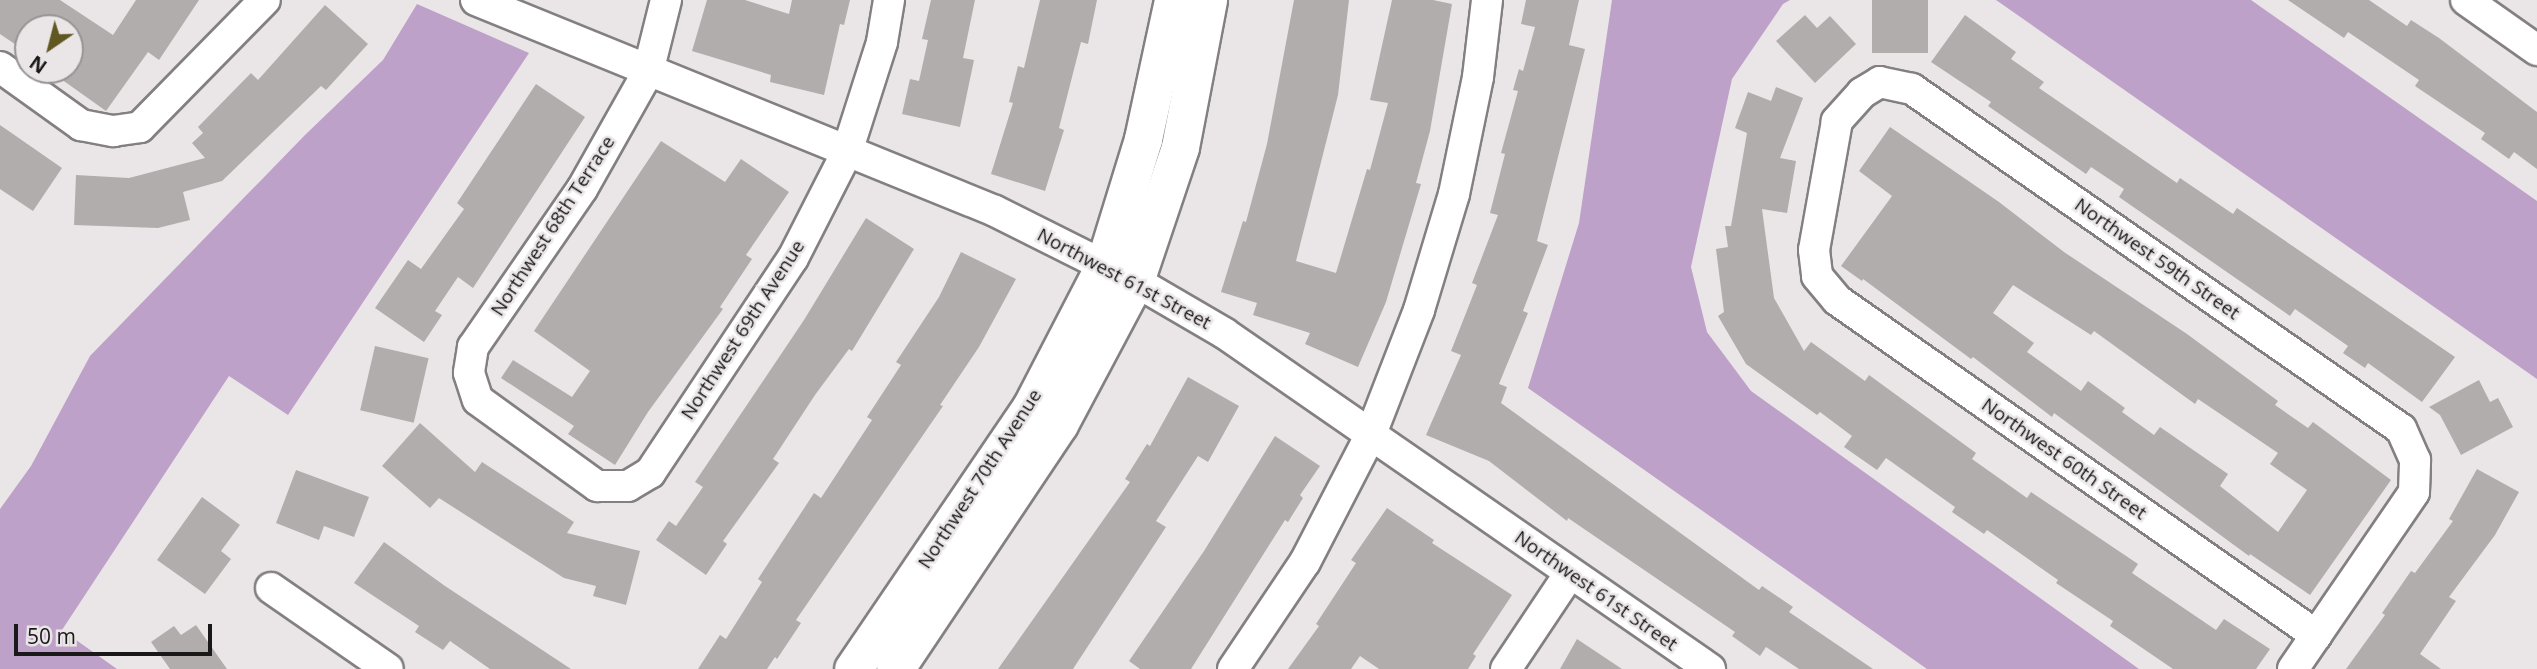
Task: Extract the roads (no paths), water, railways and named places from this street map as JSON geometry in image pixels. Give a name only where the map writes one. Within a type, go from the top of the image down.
[{"type":"street","points":[[0,67],[81,125],[113,131],[140,127],[265,0]]},
{"type":"street","name":"Northwest 61st Street","points":[[477,0],[648,72],[995,211],[1120,273],[1224,333],[1710,669]]},
{"type":"street","name":"Northwest 68th Terrace","points":[[628,486],[597,486],[478,400],[469,373],[473,348],[582,189],[648,72],[666,0]]},
{"type":"street","name":"Northwest 69th Avenue","points":[[628,486],[650,473],[793,258],[847,152],[882,42],[889,0]]},
{"type":"street","name":"Northwest 70th Avenue","points":[[853,669],[1120,273],[1143,139],[1173,0]]},
{"type":"street","name":"Northwest 70th Avenue","points":[[895,669],[1059,424],[1120,273],[1180,147],[1208,0]]},
{"type":"street","points":[[1233,669],[1305,562],[1371,434],[1419,310],[1454,194],[1478,77],[1487,0]]},
{"type":"street","points":[[2466,0],[2537,50]]},
{"type":"street","name":"Northwest 59th Street","points":[[1817,276],[1814,250],[1837,121],[1862,93],[1880,82],[1912,89],[2401,429],[2415,460],[2414,492],[2316,635]]},
{"type":"street","name":"Northwest 60th Street","points":[[1817,276],[1837,300],[2316,635]]},
{"type":"street","points":[[1506,669],[1570,573]]},
{"type":"street","points":[[271,588],[388,669]]},
{"type":"street","points":[[2293,669],[2316,635]]}]
